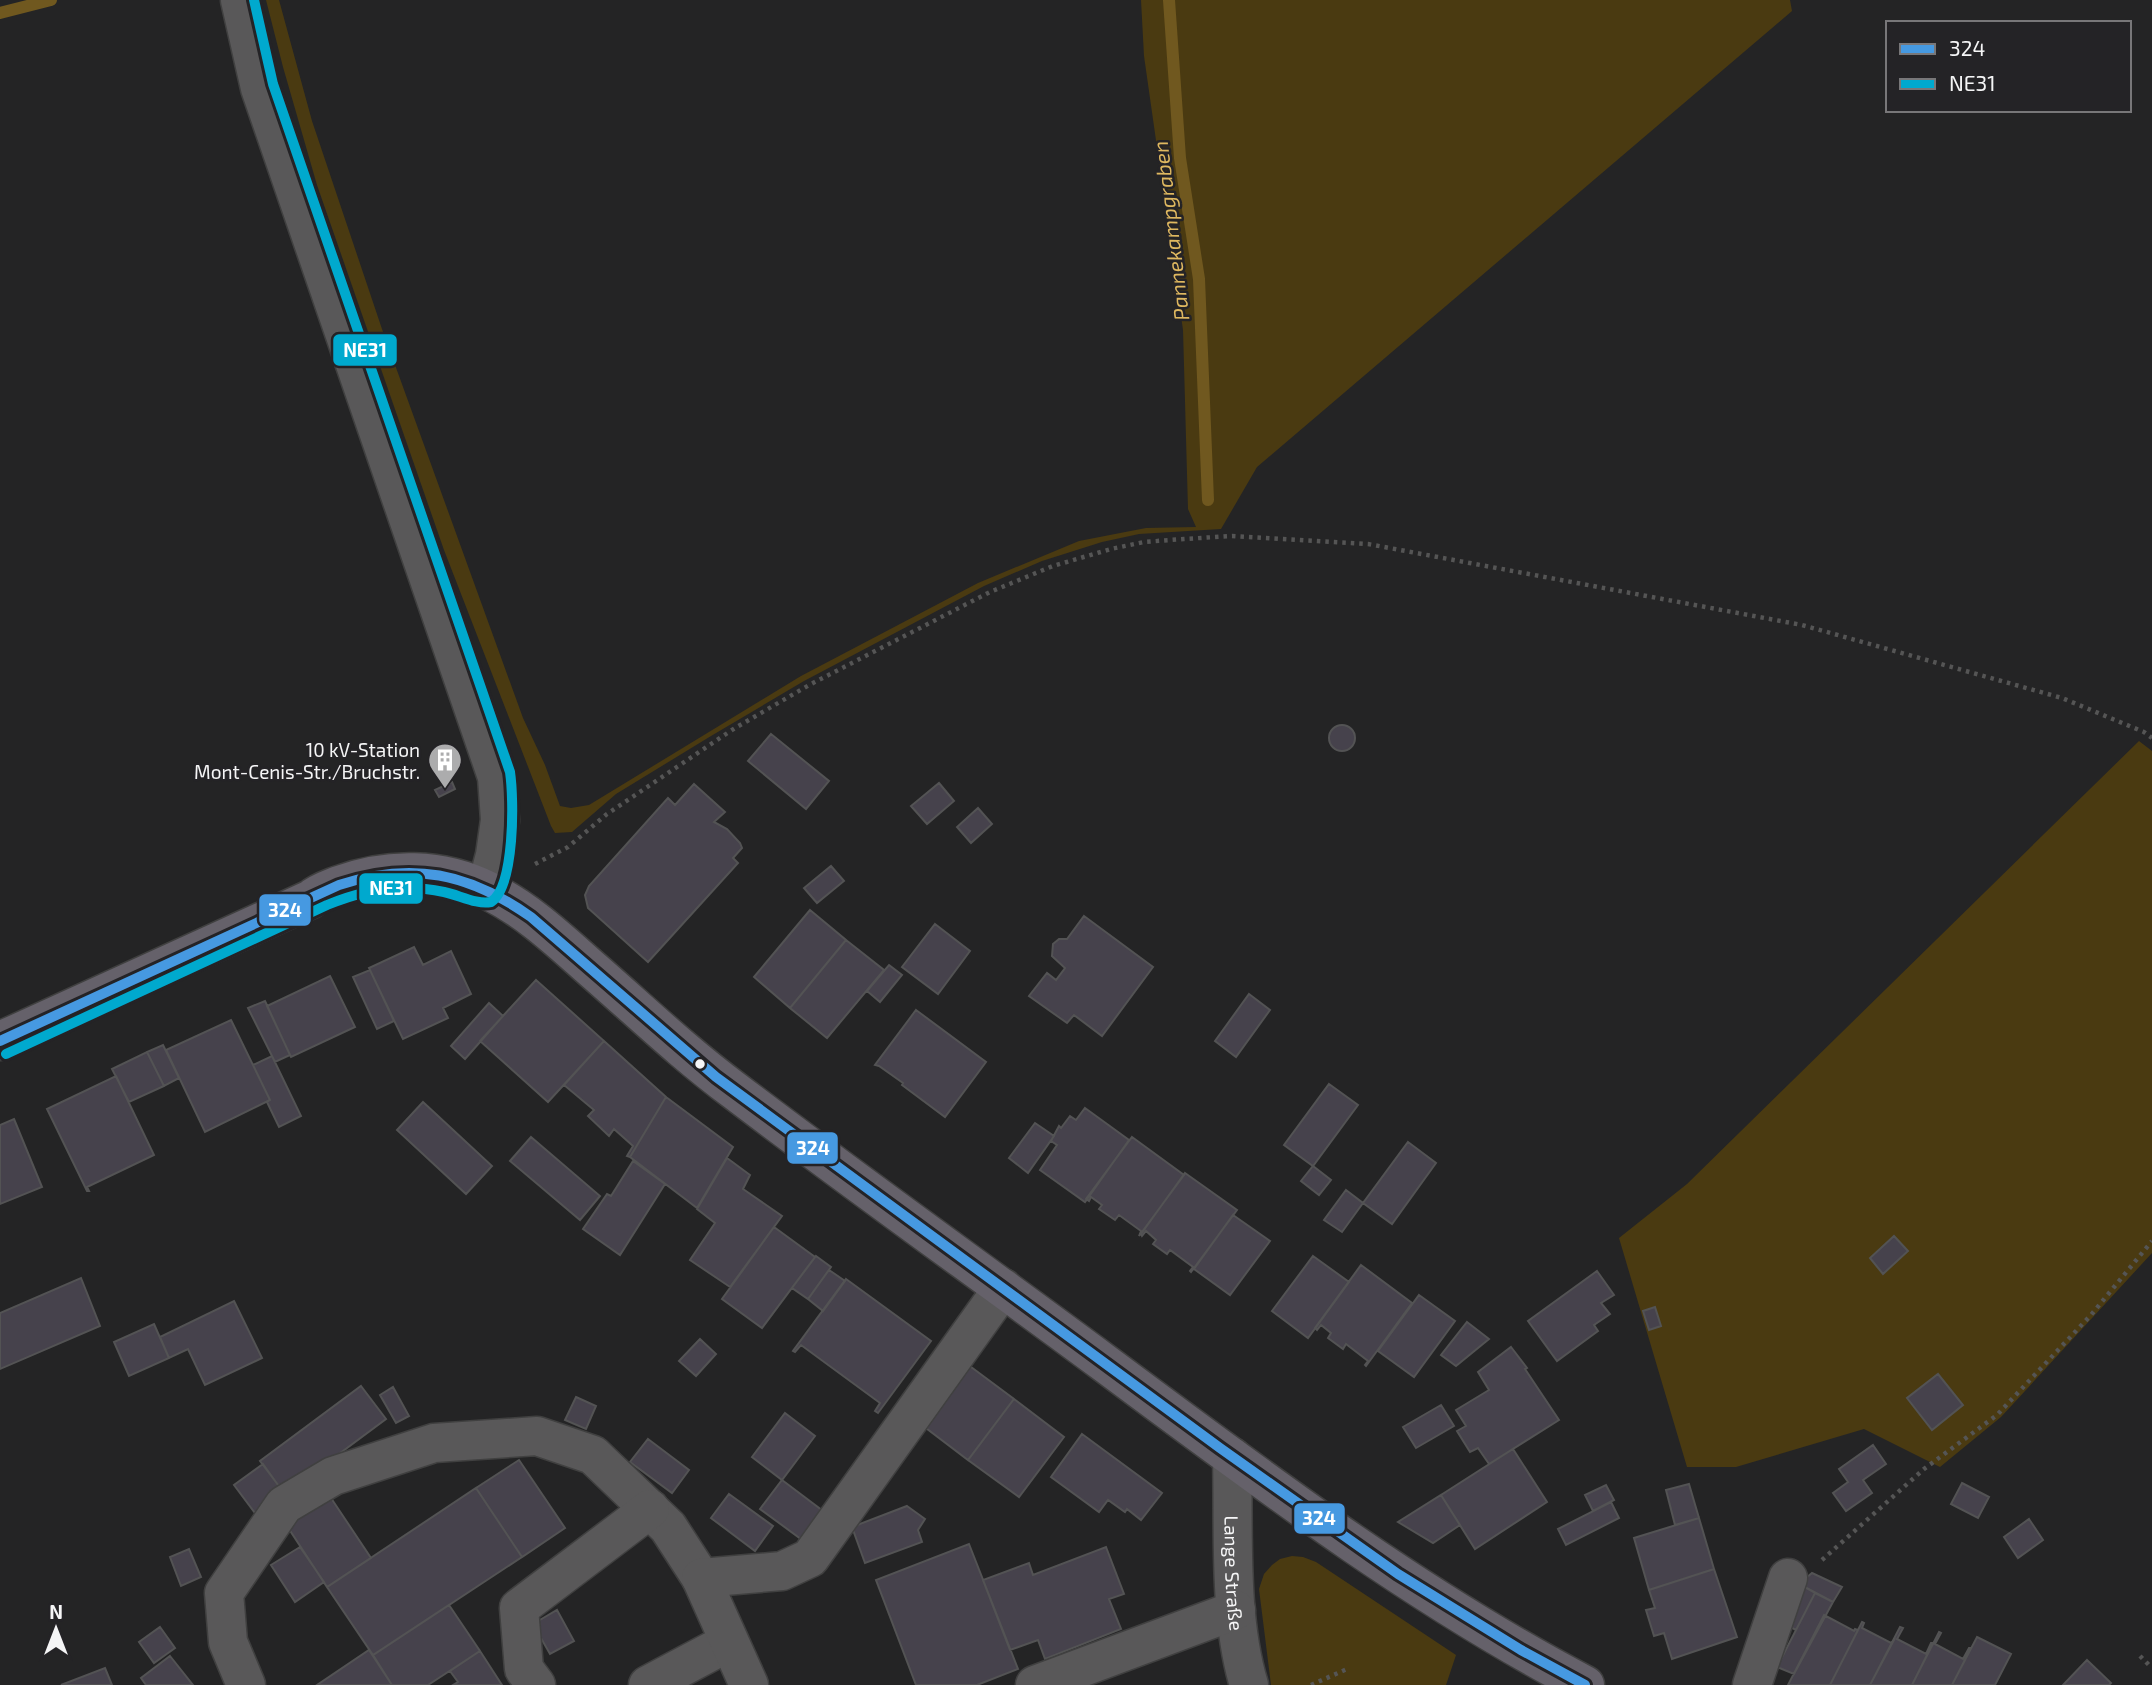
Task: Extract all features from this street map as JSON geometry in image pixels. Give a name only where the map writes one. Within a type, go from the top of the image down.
[{"type":"main road","points":[[0,1041],[317,894],[351,881],[385,872],[419,872],[455,878],[486,889],[521,909],[554,935],[700,1065],[1232,1457],[1402,1578],[1585,1685]]},
{"type":"street","points":[[240,0],[260,88],[497,777],[500,820],[486,889]]},
{"type":"street","points":[[701,1578],[782,1571],[810,1558],[1003,1288]]},
{"type":"street","points":[[246,1685],[228,1642],[223,1593],[284,1505],[333,1476],[434,1443],[537,1436],[593,1455],[668,1527],[701,1578],[749,1685]]},
{"type":"street","name":"Lange Straße","points":[[1232,1457],[1236,1610],[1249,1685]]},
{"type":"street","points":[[536,1685],[524,1669],[519,1608],[650,1509]]},
{"type":"street","points":[[1752,1685],[1788,1578]]},
{"type":"street","points":[[1035,1685],[1236,1610]]},
{"type":"street","points":[[648,1685],[729,1642]]},
{"type":"path","points":[[486,889],[568,847],[607,814],[736,728],[811,684],[990,592],[1053,566],[1111,549],[1158,541],[1232,536],[1368,544],[1802,625],[2062,698],[2144,732],[2152,738]]},
{"type":"path","points":[[1788,1578],[1818,1563],[1924,1469],[1997,1415],[2091,1315],[2152,1241]]},
{"type":"path","points":[[2140,1656],[2152,1668]]},
{"type":"path","points":[[1311,1685],[1347,1669]]},
{"type":"shaded area","points":[[266,0],[279,0],[312,121],[382,329],[523,718],[560,806],[571,808],[589,805],[801,676],[978,583],[1079,541],[1146,528],[1196,527],[1188,509],[1183,330],[1144,56],[1141,0],[1790,0],[1792,11],[1257,467],[1221,529],[1139,534],[1102,542],[1042,561],[984,586],[804,681],[711,736],[616,794],[572,832],[555,833],[444,550],[317,185]]},
{"type":"shaded area","points":[[2139,741],[2152,751],[2152,1253],[2001,1417],[1940,1467],[1864,1429],[1736,1467],[1687,1467],[1619,1238],[1687,1184]]},
{"type":"shaded area","points":[[1292,1556],[1316,1562],[1456,1655],[1446,1685],[1271,1685],[1259,1589],[1264,1574],[1272,1565],[1280,1559]]},
{"type":"building","points":[[1342,725],[1351,729],[1355,738],[1351,747],[1342,751],[1333,747],[1329,738],[1333,729]]},
{"type":"building","points":[[771,734],[829,781],[806,809],[748,761]]},
{"type":"building","name":"10 kV-Station Mont-Cenis-Str./Bruchstr.","points":[[452,782],[455,789],[439,797],[435,790]]},
{"type":"building","points":[[939,783],[954,801],[927,824],[911,806]]},
{"type":"building","points":[[694,784],[725,812],[714,822],[727,829],[742,848],[733,858],[738,863],[648,962],[588,908],[585,895],[589,886],[668,798],[675,805]]},
{"type":"building","points":[[978,808],[992,824],[971,843],[957,827]]},
{"type":"building","points":[[831,866],[844,881],[817,903],[804,888]]},
{"type":"building","points":[[810,910],[846,940],[790,1008],[754,977]]},
{"type":"building","points":[[1084,916],[1153,967],[1102,1036],[1074,1015],[1067,1023],[1029,996],[1047,973],[1056,980],[1065,968],[1052,956],[1053,944],[1059,939],[1067,939]]},
{"type":"building","points":[[935,924],[970,951],[938,994],[902,967]]},
{"type":"building","points":[[846,940],[884,970],[827,1038],[790,1008]]},
{"type":"building","points":[[414,947],[423,965],[451,951],[471,994],[443,1008],[448,1018],[403,1039],[369,968]]},
{"type":"building","points":[[889,965],[902,975],[880,1002],[867,991]]},
{"type":"building","points":[[370,970],[394,1021],[377,1029],[353,977]]},
{"type":"building","points":[[330,976],[355,1027],[291,1057],[267,1006]]},
{"type":"building","points":[[536,980],[604,1041],[548,1102],[480,1041]]},
{"type":"building","points":[[1249,994],[1270,1010],[1236,1057],[1215,1041]]},
{"type":"building","points":[[265,1001],[290,1055],[275,1062],[248,1008]]},
{"type":"building","points":[[489,1003],[503,1016],[465,1059],[451,1046]]},
{"type":"building","points":[[916,1010],[986,1062],[945,1117],[902,1085],[903,1083],[875,1065]]},
{"type":"building","points":[[231,1020],[270,1100],[205,1132],[166,1050]]},
{"type":"building","points":[[604,1041],[666,1097],[630,1157],[627,1156],[633,1146],[614,1129],[609,1136],[588,1116],[594,1110],[564,1085]]},
{"type":"building","points":[[163,1045],[179,1078],[164,1086],[147,1052]]},
{"type":"building","points":[[147,1052],[164,1086],[129,1102],[112,1069]]},
{"type":"building","points":[[272,1056],[301,1116],[279,1127],[267,1102],[270,1100],[253,1065]]},
{"type":"building","points":[[116,1076],[154,1155],[87,1187],[87,1191],[47,1109]]},
{"type":"building","points":[[1329,1084],[1358,1105],[1313,1166],[1284,1145]]},
{"type":"building","points":[[666,1097],[733,1147],[697,1208],[630,1157]]},
{"type":"building","points":[[423,1102],[492,1166],[466,1194],[397,1130]]},
{"type":"building","points":[[1085,1108],[1129,1140],[1085,1202],[1040,1170],[1057,1145],[1051,1141],[1059,1126],[1061,1128],[1070,1116],[1076,1120]]},
{"type":"building","points":[[14,1119],[42,1187],[0,1204],[0,1125]]},
{"type":"building","points":[[1035,1123],[1054,1136],[1028,1173],[1009,1158]]},
{"type":"building","points":[[531,1137],[600,1196],[580,1220],[510,1161]]},
{"type":"building","points":[[1132,1137],[1184,1175],[1139,1236],[1141,1231],[1119,1215],[1115,1220],[1099,1209],[1102,1205],[1091,1197],[1089,1201],[1086,1199]]},
{"type":"building","points":[[1408,1142],[1436,1163],[1392,1224],[1363,1203]]},
{"type":"building","points":[[727,1158],[750,1175],[743,1189],[782,1216],[730,1287],[690,1260],[715,1223],[697,1209]]},
{"type":"building","points":[[633,1161],[665,1184],[620,1255],[583,1229],[607,1194],[611,1196]]},
{"type":"building","points":[[1313,1166],[1331,1180],[1319,1195],[1301,1181]]},
{"type":"building","points":[[1185,1173],[1237,1210],[1191,1272],[1193,1267],[1170,1250],[1167,1254],[1153,1244],[1156,1240],[1146,1231],[1142,1236],[1141,1234]]},
{"type":"building","points":[[1346,1190],[1363,1203],[1342,1232],[1324,1220]]},
{"type":"building","points":[[1233,1215],[1270,1241],[1230,1295],[1194,1269]]},
{"type":"building","points":[[774,1227],[815,1257],[762,1328],[722,1299]]},
{"type":"building","points":[[1894,1236],[1908,1251],[1883,1274],[1870,1258]]},
{"type":"building","points":[[816,1256],[831,1267],[808,1299],[792,1288]]},
{"type":"building","points":[[1313,1256],[1349,1282],[1308,1338],[1272,1311]]},
{"type":"building","points":[[1361,1265],[1412,1303],[1366,1366],[1368,1361],[1346,1344],[1343,1349],[1328,1338],[1331,1333],[1321,1325],[1317,1330],[1315,1328]]},
{"type":"building","points":[[829,1270],[845,1281],[823,1311],[808,1299]]},
{"type":"building","points":[[1597,1271],[1614,1295],[1601,1303],[1610,1314],[1594,1325],[1598,1331],[1557,1361],[1528,1321]]},
{"type":"building","points":[[81,1278],[100,1326],[0,1369],[0,1313]]},
{"type":"building","points":[[846,1279],[931,1341],[878,1413],[875,1411],[880,1403],[801,1345],[793,1351]]},
{"type":"building","points":[[1419,1295],[1455,1321],[1414,1377],[1378,1351]]},
{"type":"building","points":[[234,1301],[262,1358],[205,1385],[188,1349],[169,1358],[160,1337]]},
{"type":"building","points":[[1655,1307],[1661,1326],[1649,1330],[1643,1311]]},
{"type":"building","points":[[1467,1322],[1489,1339],[1456,1366],[1441,1355]]},
{"type":"building","points":[[154,1324],[169,1358],[129,1376],[114,1342]]},
{"type":"building","points":[[700,1339],[716,1354],[696,1376],[679,1361]]},
{"type":"building","points":[[1511,1347],[1559,1420],[1489,1464],[1478,1448],[1470,1452],[1457,1431],[1466,1426],[1456,1410],[1489,1390],[1478,1372]]},
{"type":"building","points":[[963,1361],[1014,1399],[968,1460],[918,1422]]},
{"type":"building","points":[[1938,1374],[1963,1405],[1932,1430],[1907,1398]]},
{"type":"building","points":[[361,1386],[386,1419],[285,1494],[260,1461]]},
{"type":"building","points":[[393,1387],[409,1416],[396,1423],[380,1395]]},
{"type":"building","points":[[576,1397],[596,1406],[586,1429],[565,1420]]},
{"type":"building","points":[[1014,1399],[1064,1437],[1019,1497],[968,1460]]},
{"type":"building","points":[[1441,1405],[1454,1426],[1416,1448],[1403,1427]]},
{"type":"building","points":[[785,1413],[815,1436],[782,1480],[752,1457]]},
{"type":"building","points":[[1082,1434],[1162,1493],[1141,1520],[1127,1509],[1125,1512],[1108,1500],[1099,1512],[1051,1477]]},
{"type":"building","points":[[648,1439],[689,1470],[672,1493],[630,1462]]},
{"type":"building","points":[[1873,1445],[1886,1464],[1863,1480],[1872,1493],[1846,1511],[1833,1493],[1848,1482],[1839,1469]]},
{"type":"building","points":[[1513,1449],[1547,1502],[1475,1549],[1441,1495]]},
{"type":"building","points":[[519,1460],[565,1528],[522,1557],[476,1488]]},
{"type":"building","points":[[263,1464],[283,1492],[255,1513],[234,1485]]},
{"type":"building","points":[[782,1480],[827,1514],[805,1542],[760,1509]]},
{"type":"building","points":[[1962,1483],[1989,1497],[1978,1518],[1951,1504]]},
{"type":"building","points":[[1689,1484],[1699,1518],[1675,1525],[1666,1490]]},
{"type":"building","points":[[1606,1485],[1614,1500],[1593,1511],[1585,1495]]},
{"type":"building","points":[[476,1488],[522,1557],[373,1655],[327,1587]]},
{"type":"building","points":[[729,1494],[773,1526],[755,1551],[711,1518]]},
{"type":"building","points":[[329,1495],[371,1558],[327,1587],[285,1523]]},
{"type":"building","points":[[1441,1495],[1460,1525],[1433,1543],[1398,1522]]},
{"type":"building","points":[[1611,1502],[1619,1518],[1566,1545],[1558,1529]]},
{"type":"building","points":[[907,1506],[925,1519],[918,1530],[922,1542],[865,1563],[852,1527]]},
{"type":"building","points":[[1699,1518],[1714,1569],[1649,1590],[1634,1538]]},
{"type":"building","points":[[2029,1519],[2043,1540],[2018,1558],[2004,1537]]},
{"type":"building","points":[[969,1544],[1018,1669],[977,1685],[916,1685],[876,1580]]},
{"type":"building","points":[[300,1547],[324,1582],[295,1602],[271,1565]]},
{"type":"building","points":[[1106,1547],[1124,1594],[1109,1599],[1121,1629],[1045,1659],[1038,1640],[1010,1650],[983,1580],[1029,1563],[1033,1575]]},
{"type":"building","points":[[189,1549],[201,1577],[181,1586],[170,1557]]},
{"type":"building","points":[[1714,1569],[1737,1637],[1672,1659],[1664,1633],[1654,1636],[1646,1610],[1655,1608],[1649,1590]]},
{"type":"building","points":[[1812,1573],[1842,1587],[1833,1602],[1799,1584]]},
{"type":"building","points":[[1799,1584],[1815,1593],[1796,1630],[1780,1622]]},
{"type":"building","points":[[1815,1593],[1833,1602],[1794,1674],[1777,1667]]},
{"type":"building","points":[[449,1605],[480,1651],[428,1685],[392,1685],[373,1655]]},
{"type":"building","points":[[557,1610],[574,1641],[550,1654],[533,1624]]},
{"type":"building","points":[[1824,1615],[1854,1631],[1858,1630],[1830,1685],[1788,1685]]},
{"type":"building","points":[[1862,1622],[1862,1628],[1891,1643],[1895,1638],[1870,1685],[1830,1685]]},
{"type":"building","points":[[160,1627],[175,1648],[154,1663],[139,1642]]},
{"type":"building","points":[[1900,1627],[1903,1628],[1897,1639],[1926,1654],[1933,1643],[1912,1685],[1870,1685]]},
{"type":"building","points":[[1939,1632],[1941,1633],[1935,1644],[1963,1659],[1971,1648],[1952,1685],[1912,1685]]},
{"type":"building","points":[[1977,1637],[2011,1654],[1995,1685],[1952,1685]]},
{"type":"building","points":[[369,1650],[392,1685],[317,1685]]},
{"type":"building","points":[[480,1651],[502,1685],[453,1685],[458,1682],[450,1671]]},
{"type":"building","points":[[170,1656],[193,1685],[146,1685],[141,1678]]},
{"type":"building","points":[[2087,1660],[2111,1683],[2063,1685]]},
{"type":"building","points":[[105,1668],[112,1685],[61,1685]]},
{"type":"waterway","points":[[0,13],[51,0]]},
{"type":"waterway","name":"Pannekampgraben","points":[[1169,0],[1180,158],[1199,279],[1208,500]]},
{"type":"transit line","name":"NE31","points":[[6,1054],[341,899],[370,891],[414,888],[491,902],[499,893],[505,879],[512,821],[510,772],[273,84],[254,0]]},
{"type":"transit line","name":"324","points":[[0,1041],[339,885],[391,874],[415,873],[462,881],[485,890],[531,917],[716,1077],[1220,1448],[1398,1574],[1521,1650],[1585,1685]]},
{"type":"place","name":"10 kV-Station Mont-Cenis-Str./Bruchstr.","points":[[445,790]]}]
